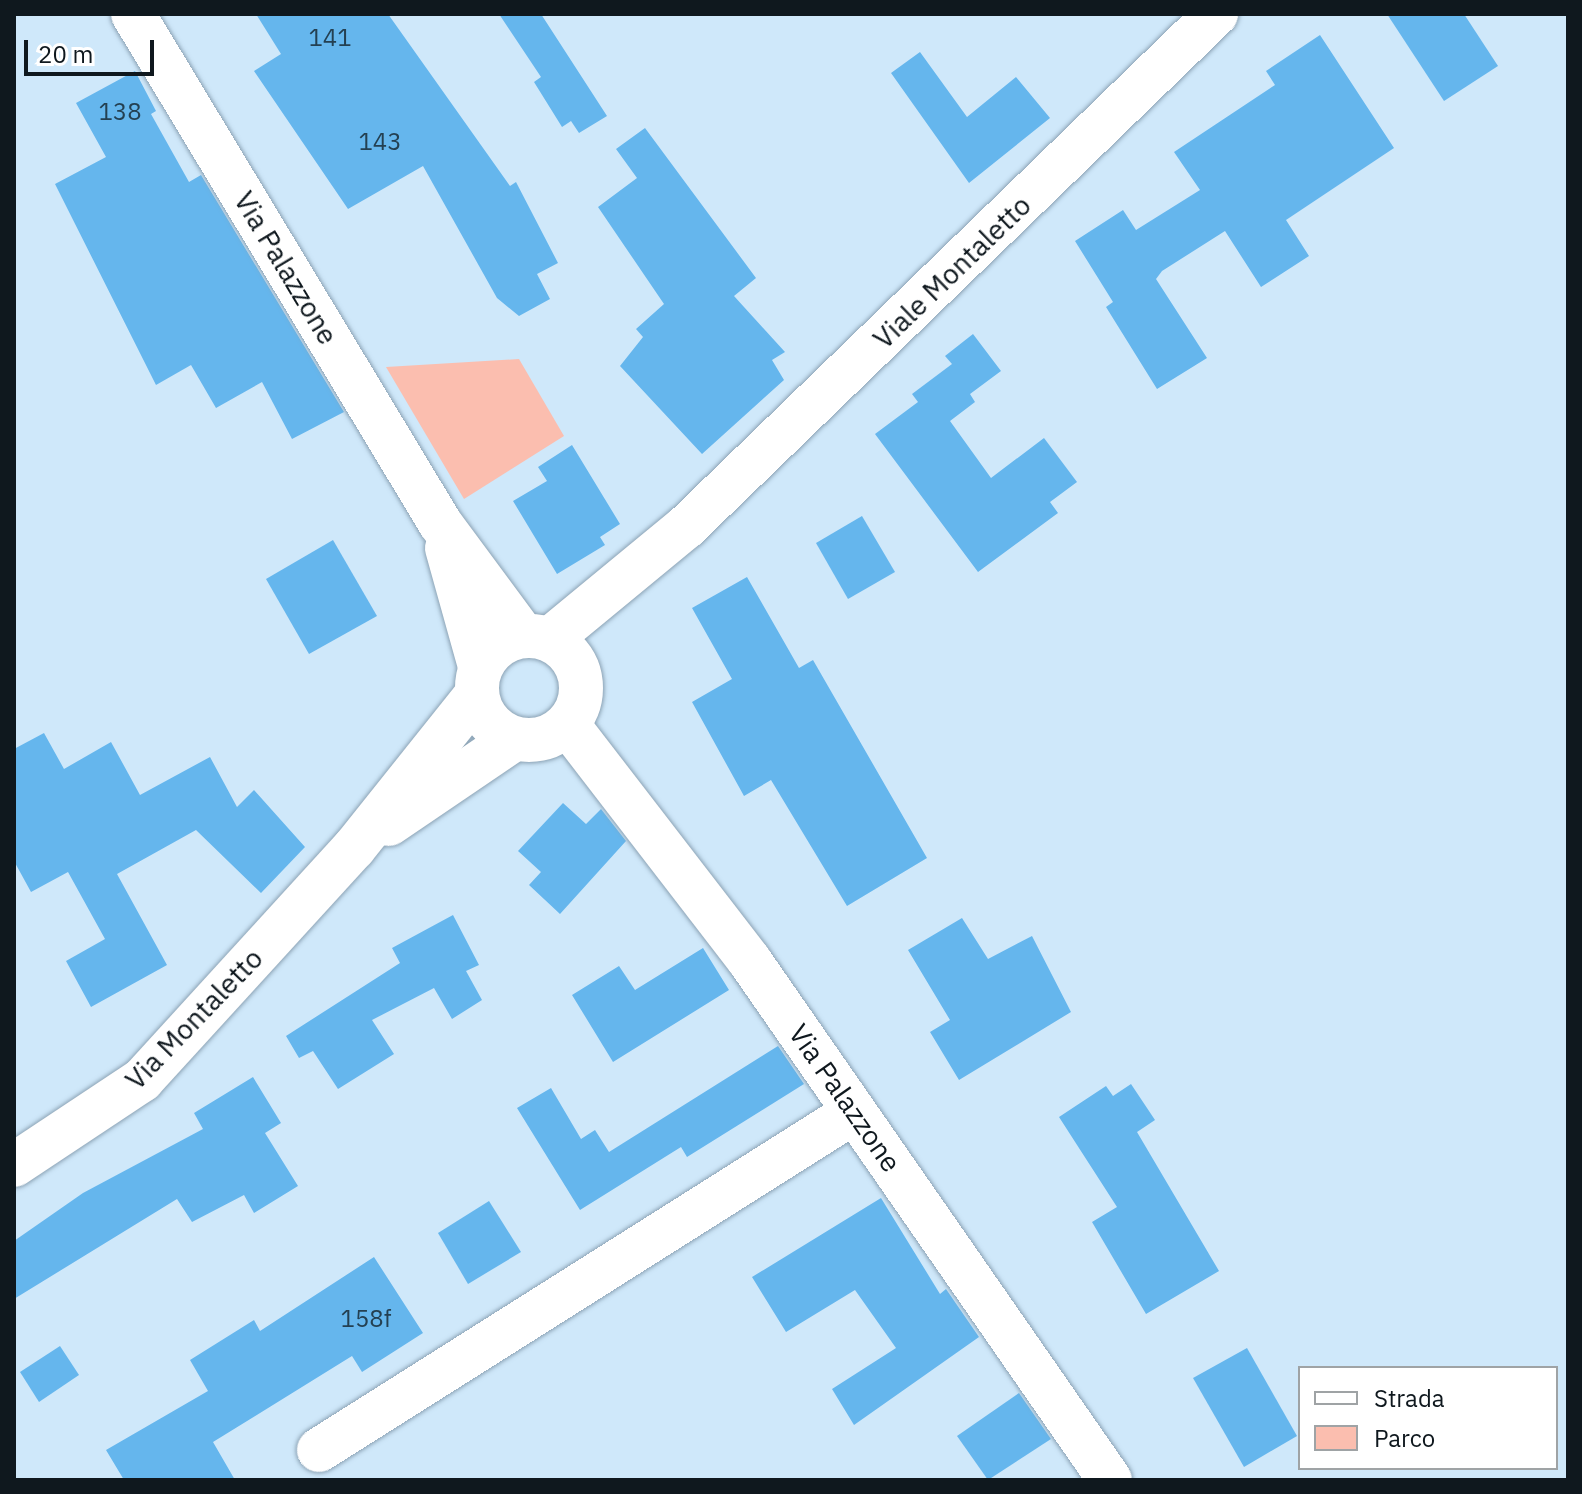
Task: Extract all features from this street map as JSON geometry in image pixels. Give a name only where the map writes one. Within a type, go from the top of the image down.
[{"type":"street","name":"Via Palazzone","points":[[133,14],[440,523],[550,647]]},
{"type":"street","name":"Viale Montaletto","points":[[550,647],[686,527],[1216,14]]},
{"type":"street","name":"Via Palazzone","points":[[440,523],[478,680]]},
{"type":"street","points":[[354,848],[478,680],[498,644],[550,647],[581,697],[568,725],[534,741],[514,739],[488,723],[478,680]]},
{"type":"street","name":"Via Palazzone","points":[[568,725],[749,960],[1110,1480]]},
{"type":"street","points":[[354,848],[514,739]]},
{"type":"street","name":"Via Montaletto","points":[[14,1165],[142,1080],[354,848]]},
{"type":"street","points":[[319,1450],[854,1112]]},
{"type":"green space","points":[[519,359],[564,436],[464,499],[386,367]]},
{"type":"building","points":[[256,14],[388,14],[510,186],[516,182],[558,263],[537,274],[550,299],[519,316],[497,298],[423,166],[348,209],[254,71],[281,54]]},
{"type":"building","points":[[499,14],[541,14],[607,116],[579,133],[571,121],[562,127],[534,82],[541,77]]},
{"type":"building","points":[[1387,14],[1464,14],[1498,66],[1444,101]]},
{"type":"building","points":[[1320,35],[1394,148],[1286,220],[1309,256],[1261,287],[1225,231],[1162,271],[1156,279],[1207,358],[1157,389],[1106,307],[1113,302],[1075,241],[1123,210],[1136,230],[1200,190],[1174,152],[1275,85],[1266,71]]},
{"type":"building","points":[[920,52],[967,117],[1016,77],[1050,118],[969,183],[891,73]]},
{"type":"building","points":[[135,71],[156,111],[151,114],[189,182],[201,175],[344,412],[292,439],[262,382],[216,408],[191,365],[156,385],[55,184],[106,157],[76,103]]},
{"type":"building","points":[[645,128],[756,278],[734,296],[785,352],[772,360],[784,380],[702,454],[620,366],[643,337],[636,329],[664,304],[598,207],[637,178],[616,149]]},
{"type":"building","points":[[973,334],[1001,371],[970,394],[975,402],[950,421],[991,478],[1044,438],[1077,482],[1050,502],[1058,513],[978,572],[875,434],[918,402],[912,394],[952,364],[945,356]]},
{"type":"building","points":[[572,445],[620,524],[600,537],[605,545],[557,574],[513,501],[547,481],[538,467]]},
{"type":"building","points":[[862,516],[895,572],[848,599],[816,543]]},
{"type":"building","points":[[333,540],[377,616],[309,654],[266,579]]},
{"type":"building","points":[[747,577],[799,668],[813,660],[927,858],[847,906],[771,780],[744,796],[692,702],[732,679],[692,608]]},
{"type":"building","points":[[44,733],[64,769],[111,742],[140,795],[210,757],[237,807],[254,790],[305,847],[261,893],[196,830],[117,874],[167,965],[91,1007],[66,961],[105,939],[68,872],[31,892],[14,861],[14,749]]},
{"type":"building","points":[[563,803],[586,824],[601,809],[626,841],[560,914],[529,885],[541,872],[518,851]]},
{"type":"building","points":[[453,915],[479,965],[466,971],[482,1000],[452,1019],[434,988],[372,1020],[394,1054],[338,1089],[313,1051],[299,1058],[286,1036],[400,963],[392,948]]},
{"type":"building","points":[[962,918],[988,959],[1032,936],[1071,1012],[959,1080],[930,1032],[950,1020],[908,950]]},
{"type":"building","points":[[703,948],[729,990],[613,1062],[572,995],[619,966],[635,990]]},
{"type":"building","points":[[778,1046],[804,1084],[687,1157],[681,1147],[580,1210],[517,1108],[551,1088],[581,1139],[595,1130],[609,1152]]},
{"type":"building","points":[[253,1077],[281,1123],[265,1133],[298,1186],[254,1213],[244,1195],[192,1222],[177,1199],[14,1299],[14,1241],[83,1193],[203,1129],[194,1113]]},
{"type":"building","points":[[1131,1084],[1155,1120],[1137,1132],[1219,1271],[1146,1314],[1092,1222],[1117,1207],[1059,1117],[1106,1086],[1113,1096]]},
{"type":"building","points":[[881,1198],[940,1294],[946,1289],[979,1337],[854,1425],[832,1389],[896,1348],[855,1290],[786,1332],[752,1277]]},
{"type":"building","points":[[489,1201],[521,1252],[468,1284],[438,1233]]},
{"type":"building","points":[[374,1257],[423,1333],[362,1372],[352,1356],[213,1442],[235,1480],[124,1480],[106,1450],[208,1391],[190,1360],[254,1320],[260,1331]]},
{"type":"building","points":[[60,1346],[79,1375],[39,1402],[20,1372]]},
{"type":"building","points":[[1247,1348],[1297,1436],[1244,1467],[1193,1378]]},
{"type":"building","points":[[1019,1393],[1051,1439],[988,1480],[957,1436]]}]
